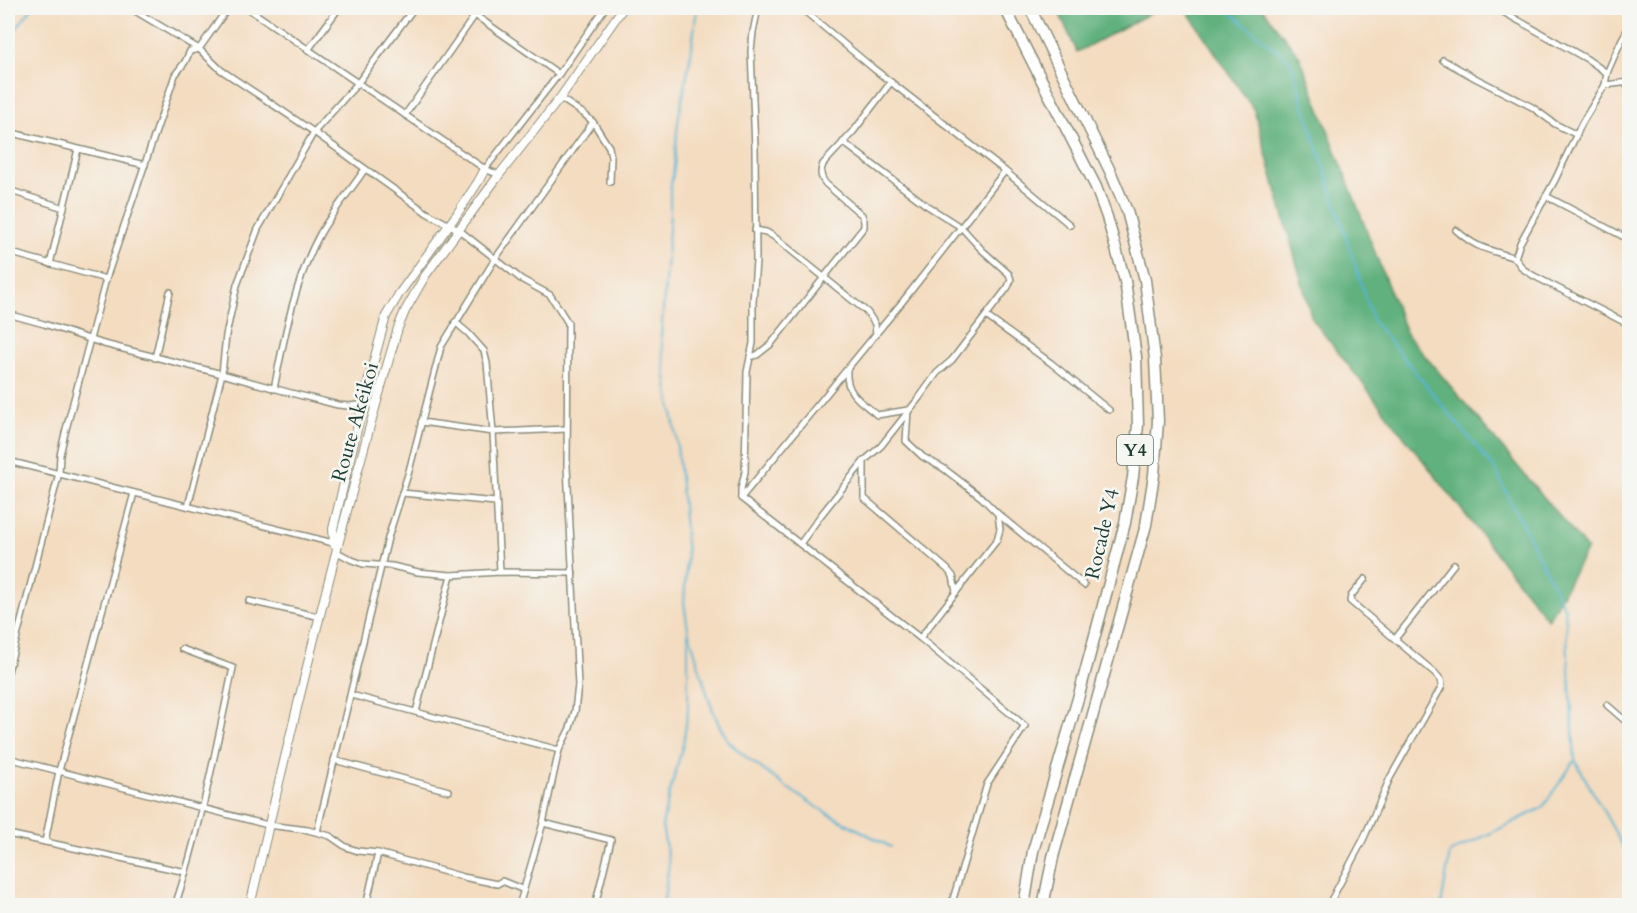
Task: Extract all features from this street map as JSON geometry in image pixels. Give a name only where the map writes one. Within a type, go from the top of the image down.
[{"type":"highway","name":"Rocade Y4","points":[[1005,8],[1096,186],[1107,217],[1126,292],[1136,357],[1138,425],[1133,477],[1125,524],[1079,695],[1033,851],[1024,906]]},
{"type":"highway","name":"Rocade Y4","points":[[1030,8],[1106,162],[1127,211],[1145,280],[1155,359],[1158,421],[1154,475],[1146,525],[1053,857],[1043,906]]},
{"type":"street","points":[[8,672],[58,473],[65,433],[106,279],[175,75],[190,51],[199,49],[228,8]]},
{"type":"street","points":[[247,8],[485,169],[499,175]]},
{"type":"street","points":[[308,50],[339,8]]},
{"type":"street","points":[[188,506],[222,374],[226,335],[237,285],[258,229],[314,132],[357,84],[414,8]]},
{"type":"street","points":[[465,8],[559,74]]},
{"type":"street","points":[[405,115],[480,8]]},
{"type":"street","points":[[485,169],[559,74],[605,8]]},
{"type":"street","name":"Route Akéikoi","points":[[250,906],[336,547],[376,403],[405,311],[425,276],[499,175],[560,98],[623,8]]},
{"type":"street","points":[[741,498],[745,472],[747,372],[753,343],[755,148],[751,51],[758,8]]},
{"type":"street","points":[[801,8],[1070,225]]},
{"type":"street","points":[[1496,8],[1587,58],[1607,73]]},
{"type":"street","points":[[132,9],[199,49],[221,70],[314,132],[427,213],[459,230],[521,279],[550,295],[567,321],[567,466],[578,685],[572,720],[559,750],[543,823],[519,906]]},
{"type":"street","points":[[1515,258],[1520,243],[1605,85],[1607,73],[1629,25]]},
{"type":"street","points":[[1443,60],[1477,80],[1532,107],[1577,135]]},
{"type":"street","points":[[750,357],[771,344],[864,227],[862,215],[821,178],[823,164],[891,82]]},
{"type":"street","points":[[1605,85],[1629,82]]},
{"type":"street","points":[[560,98],[593,122],[609,147],[610,182]]},
{"type":"street","points":[[316,832],[388,538],[441,347],[495,259],[593,122]]},
{"type":"street","points":[[8,132],[145,165]]},
{"type":"street","points":[[800,544],[864,461],[880,446],[937,373],[952,360],[1011,280],[1009,274],[962,228],[926,205],[843,142]]},
{"type":"street","points":[[50,264],[78,149]]},
{"type":"street","points":[[274,389],[284,338],[306,264],[321,232],[365,169]]},
{"type":"street","name":"Route Akéikoi","points":[[336,547],[333,529],[386,316],[485,169]]},
{"type":"street","points":[[741,498],[876,335],[1005,171]]},
{"type":"street","points":[[8,190],[64,208]]},
{"type":"street","points":[[1546,196],[1629,240]]},
{"type":"street","points":[[755,230],[773,236],[872,317],[876,335]]},
{"type":"street","points":[[1456,230],[1486,250],[1515,258],[1523,269],[1534,276],[1629,325]]},
{"type":"street","points":[[8,252],[106,279]]},
{"type":"street","points":[[154,358],[170,292]]},
{"type":"street","points":[[8,314],[154,358],[339,405],[376,403]]},
{"type":"street","points":[[986,316],[1051,363],[1109,410]]},
{"type":"street","points":[[455,322],[484,351],[487,363],[500,572]]},
{"type":"street","points":[[847,370],[846,381],[852,393],[877,415],[908,410]]},
{"type":"street","points":[[908,410],[906,441],[923,457],[943,468],[981,497],[998,514],[1084,585]]},
{"type":"street","points":[[421,422],[493,432],[567,429]]},
{"type":"street","points":[[8,461],[188,506],[336,547],[352,560],[363,564],[451,575],[500,572],[573,573]]},
{"type":"street","points":[[864,461],[864,498],[947,569],[953,576],[956,592]]},
{"type":"street","points":[[45,842],[59,771],[134,493]]},
{"type":"street","points":[[402,493],[496,502]]},
{"type":"street","points":[[741,498],[920,638],[1025,726],[987,784],[951,906]]},
{"type":"street","points":[[920,638],[997,540],[1000,529],[998,514]]},
{"type":"street","points":[[1395,639],[1454,564]]},
{"type":"street","points":[[416,712],[451,575]]},
{"type":"street","points":[[1328,906],[1364,838],[1390,778],[1442,686],[1441,680],[1435,673],[1350,601],[1351,596],[1365,579]]},
{"type":"street","points":[[249,601],[321,616]]},
{"type":"street","points":[[176,906],[203,808],[233,668],[182,650]]},
{"type":"street","points":[[351,695],[559,750]]},
{"type":"street","points":[[1607,705],[1629,725]]},
{"type":"street","points":[[8,758],[268,825],[316,832],[330,836],[346,847],[358,851],[378,853],[463,877],[497,884],[502,881],[524,890]]},
{"type":"street","points":[[334,760],[448,791]]},
{"type":"street","points":[[543,823],[611,840],[595,906]]},
{"type":"street","points":[[8,834],[186,872]]},
{"type":"street","points":[[366,906],[378,853]]},
{"type":"green space","points":[[1057,8],[1160,8],[1077,52]]},
{"type":"green space","points":[[1185,8],[1262,8],[1300,57],[1406,333],[1587,549],[1548,620],[1312,319],[1254,110]]},
{"type":"waterway","points":[[8,39],[32,8]]},
{"type":"waterway","points":[[697,8],[678,121],[670,192],[661,337],[676,435],[683,507],[687,556],[684,603],[688,629],[709,700],[729,742],[786,787],[825,812],[891,847]]},
{"type":"waterway","points":[[1225,8],[1290,61],[1373,321],[1494,468],[1565,609],[1575,760],[1630,859]]},
{"type":"waterway","points":[[663,906],[669,864],[662,826],[683,745],[688,710],[688,634]]},
{"type":"waterway","points":[[1441,906],[1450,853],[1542,808],[1575,760]]}]
